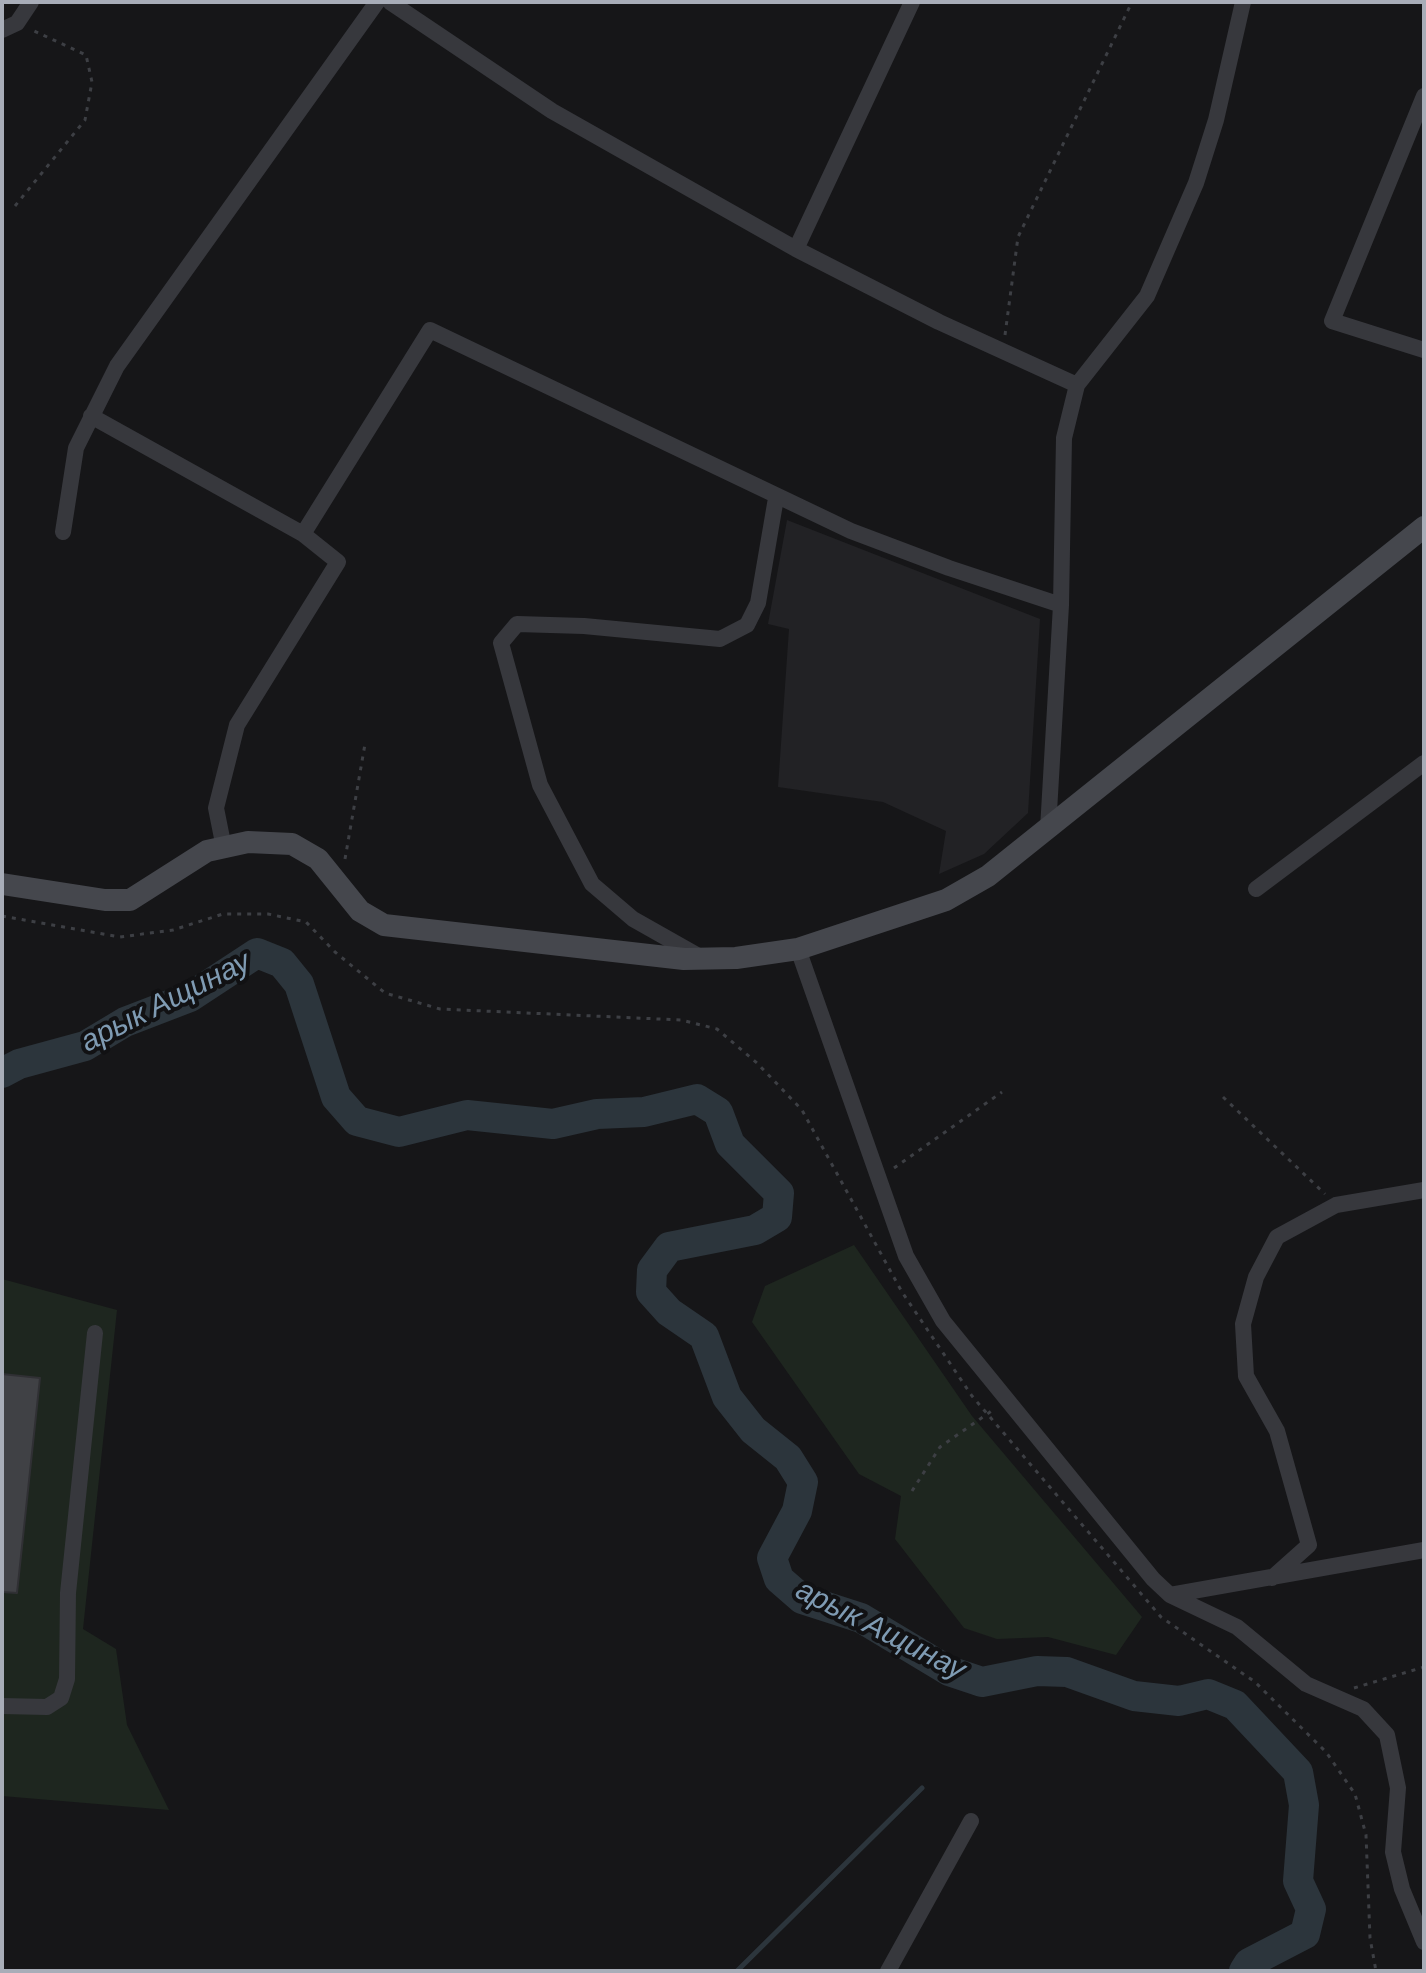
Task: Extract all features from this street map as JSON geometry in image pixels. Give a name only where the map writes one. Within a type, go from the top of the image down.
[{"type":"main road","points":[[2,884],[105,900],[130,900],[207,851],[248,842],[292,844],[318,859],[360,911],[384,925],[704,959],[798,949],[946,900],[988,876],[1424,527]]},
{"type":"street","points":[[10,26],[31,2]]},
{"type":"street","points":[[63,532],[76,448],[117,366],[377,2]]},
{"type":"street","points":[[390,2],[552,111],[796,249],[1003,352],[1077,385]]},
{"type":"street","points":[[796,249],[912,2]]},
{"type":"street","points":[[1048,829],[1061,605],[1064,438],[1077,385],[1147,296],[1196,183],[1216,120],[1243,2]]},
{"type":"street","points":[[1424,96],[1332,321],[1424,350]]},
{"type":"street","points":[[303,534],[430,330],[776,498],[949,568],[1061,605]]},
{"type":"street","points":[[91,416],[303,534],[338,562],[237,725],[216,808],[224,848]]},
{"type":"street","points":[[704,959],[633,919],[592,884],[540,785],[501,643],[517,624],[584,626],[720,639],[747,625],[758,603],[776,498]]},
{"type":"street","points":[[1256,889],[1424,763]]},
{"type":"street","points":[[798,949],[906,1256],[943,1321],[1153,1579],[1170,1595],[1237,1627],[1306,1684],[1363,1709],[1387,1735],[1398,1788],[1393,1852],[1402,1889],[1424,1942]]},
{"type":"street","points":[[1272,1578],[1309,1545],[1277,1431],[1246,1376],[1243,1324],[1256,1277],[1277,1237],[1336,1205],[1424,1190]]},
{"type":"street","points":[[2,1706],[47,1707],[61,1698],[67,1679],[68,1593],[95,1333]]},
{"type":"street","points":[[1170,1595],[1424,1550]]},
{"type":"street","points":[[888,1971],[971,1821]]},
{"type":"path","points":[[1003,352],[1018,237],[1132,2]]},
{"type":"path","points":[[10,26],[86,55],[92,82],[85,120],[15,206]]},
{"type":"path","points":[[340,886],[365,744]]},
{"type":"path","points":[[2,916],[120,937],[173,930],[223,914],[268,914],[306,922],[335,952],[385,993],[440,1009],[681,1020],[717,1029],[757,1063],[802,1110],[902,1292],[987,1414],[1161,1617],[1255,1682],[1326,1752],[1355,1794],[1366,1835],[1370,1938],[1376,1971]]},
{"type":"path","points":[[878,1179],[1002,1092]]},
{"type":"path","points":[[1223,1097],[1336,1205]]},
{"type":"path","points":[[912,1491],[940,1447],[1005,1400]]},
{"type":"path","points":[[1331,1694],[1424,1667]]},
{"type":"shaded area","points":[[787,520],[1040,619],[1028,813],[984,854],[939,874],[946,831],[883,802],[778,787],[789,629],[768,624]]},
{"type":"shaded area","points":[[854,1245],[972,1416],[1142,1617],[1116,1655],[1048,1637],[997,1639],[964,1628],[895,1539],[901,1496],[859,1474],[752,1322],[765,1286]]},
{"type":"shaded area","points":[[2,1279],[117,1310],[83,1629],[116,1649],[127,1725],[169,1810],[2,1796]]},
{"type":"building","points":[[2,1374],[40,1378],[17,1593],[2,1592]]},
{"type":"waterway","name":"арык Ащинау","points":[[2,1073],[19,1064],[85,1046],[125,1022],[190,997],[257,953],[282,963],[299,984],[336,1097],[357,1121],[399,1132],[467,1115],[553,1124],[597,1114],[644,1112],[697,1099],[718,1112],[730,1144],[779,1193],[777,1217],[755,1230],[669,1247],[652,1270],[651,1292],[669,1312],[704,1336],[727,1397],[753,1430],[788,1458],[803,1482],[797,1511],[772,1558],[779,1579],[802,1599],[861,1618],[949,1671],[982,1682],[1037,1671],[1067,1672],[1134,1696],[1179,1701],[1208,1694],[1235,1705],[1298,1772],[1304,1805],[1298,1881],[1311,1909],[1305,1934],[1249,1963],[1244,1971]]},
{"type":"waterway","points":[[737,1971],[922,1788]]}]
